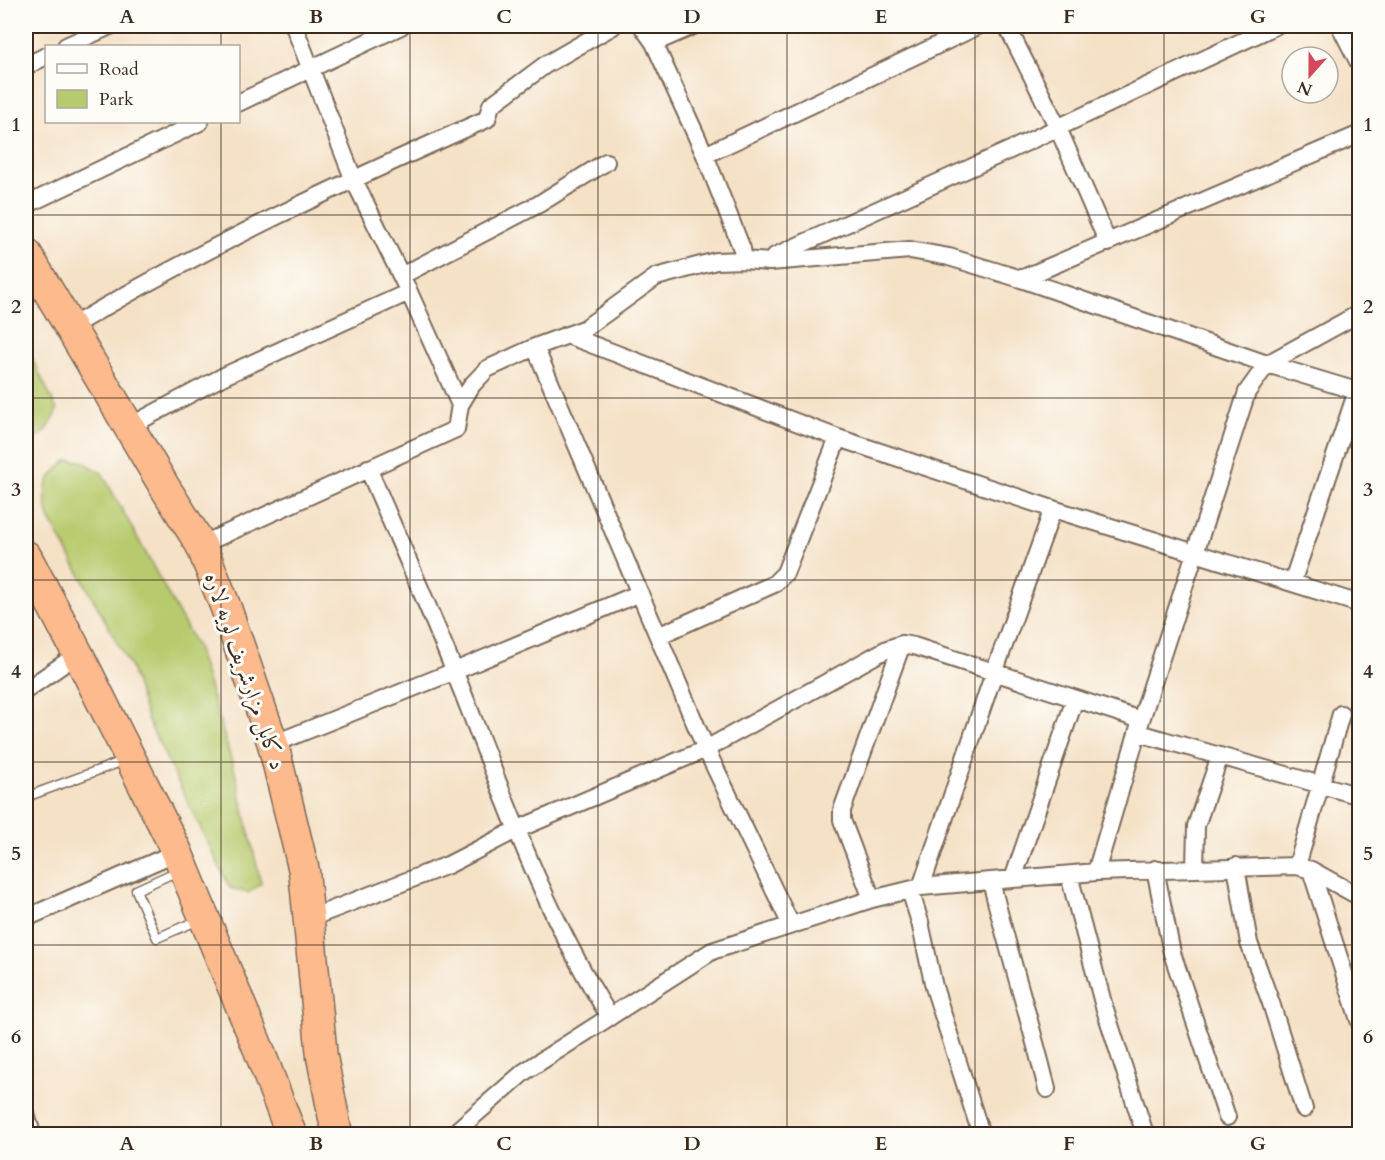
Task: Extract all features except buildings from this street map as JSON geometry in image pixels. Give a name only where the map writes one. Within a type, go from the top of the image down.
[{"type":"highway","name":"د کابل مزارشریف لویه لاره","points":[[26,253],[128,427],[201,545],[226,608],[273,744],[304,871],[322,1057],[337,1134]]},
{"type":"highway","points":[[26,556],[78,654],[180,860],[259,1050],[291,1134]]},
{"type":"street","points":[[68,45],[110,26]]},
{"type":"street","points":[[294,26],[353,178],[409,292],[460,405]]},
{"type":"street","points":[[240,102],[401,26]]},
{"type":"street","points":[[69,328],[178,267],[353,178],[487,119],[492,105],[545,65],[613,26]]},
{"type":"street","points":[[642,26],[654,43],[705,155],[742,249],[744,260]]},
{"type":"street","points":[[654,43],[693,26]]},
{"type":"street","points":[[705,155],[978,26]]},
{"type":"street","points":[[1007,26],[1059,128],[1108,243]]},
{"type":"street","points":[[770,262],[775,256],[1059,128],[1275,26]]},
{"type":"street","points":[[1340,26],[1359,65]]},
{"type":"street","points":[[26,66],[45,56]]},
{"type":"street","points":[[26,205],[198,123]]},
{"type":"street","points":[[1021,279],[1359,134]]},
{"type":"street","points":[[401,276],[539,204],[606,162]]},
{"type":"street","points":[[201,545],[456,429],[460,405],[472,385],[487,369],[535,347],[584,329],[656,277],[716,261],[770,262],[910,250],[949,257],[1021,279],[1267,364],[1358,392],[1292,583]]},
{"type":"street","points":[[128,427],[224,375],[409,292]]},
{"type":"street","points":[[1096,872],[1247,392],[1267,364],[1359,313]]},
{"type":"street","points":[[567,335],[838,438],[1053,509],[1359,603]]},
{"type":"street","points":[[535,347],[706,749],[791,925]]},
{"type":"street","points":[[658,636],[774,584],[785,573],[838,438]]},
{"type":"street","points":[[368,468],[455,671],[516,830],[548,903],[610,1017]]},
{"type":"street","points":[[981,1134],[934,987],[915,889],[1053,509]]},
{"type":"street","points":[[273,744],[640,593]]},
{"type":"street","points":[[872,899],[842,820],[842,810],[902,644]]},
{"type":"street","points":[[308,919],[448,865],[516,830],[706,749],[887,649],[902,644],[1075,699],[1140,727],[1220,756],[1359,796]]},
{"type":"street","points":[[26,690],[78,654]]},
{"type":"street","points":[[1013,879],[1075,699]]},
{"type":"street","points":[[1341,714],[1320,785],[1304,868],[1359,1023]]},
{"type":"street","points":[[1195,868],[1196,826],[1220,756]]},
{"type":"street","points":[[26,918],[180,860]]},
{"type":"street","points":[[1236,866],[1250,943],[1304,1109]]},
{"type":"street","points":[[453,1134],[524,1072],[712,951],[872,899],[915,889],[1013,879],[1096,872],[1236,866],[1304,868],[1359,897]]},
{"type":"street","points":[[1155,869],[1172,953],[1227,1117]]},
{"type":"street","points":[[1069,875],[1103,1003],[1145,1134]]},
{"type":"street","points":[[991,881],[1008,950],[1033,1029],[1047,1089]]},
{"type":"street","points":[[26,1114],[32,1134]]},
{"type":"lane","points":[[26,797],[130,759]]},
{"type":"lane","points":[[180,860],[136,890],[157,938],[204,917]]},
{"type":"green space","points":[[26,346],[57,410],[43,434],[26,440]]},
{"type":"green space","points":[[68,460],[82,461],[102,473],[197,647],[235,772],[261,884],[248,893],[230,888],[148,721],[131,668],[49,518],[46,485],[54,473]]}]
